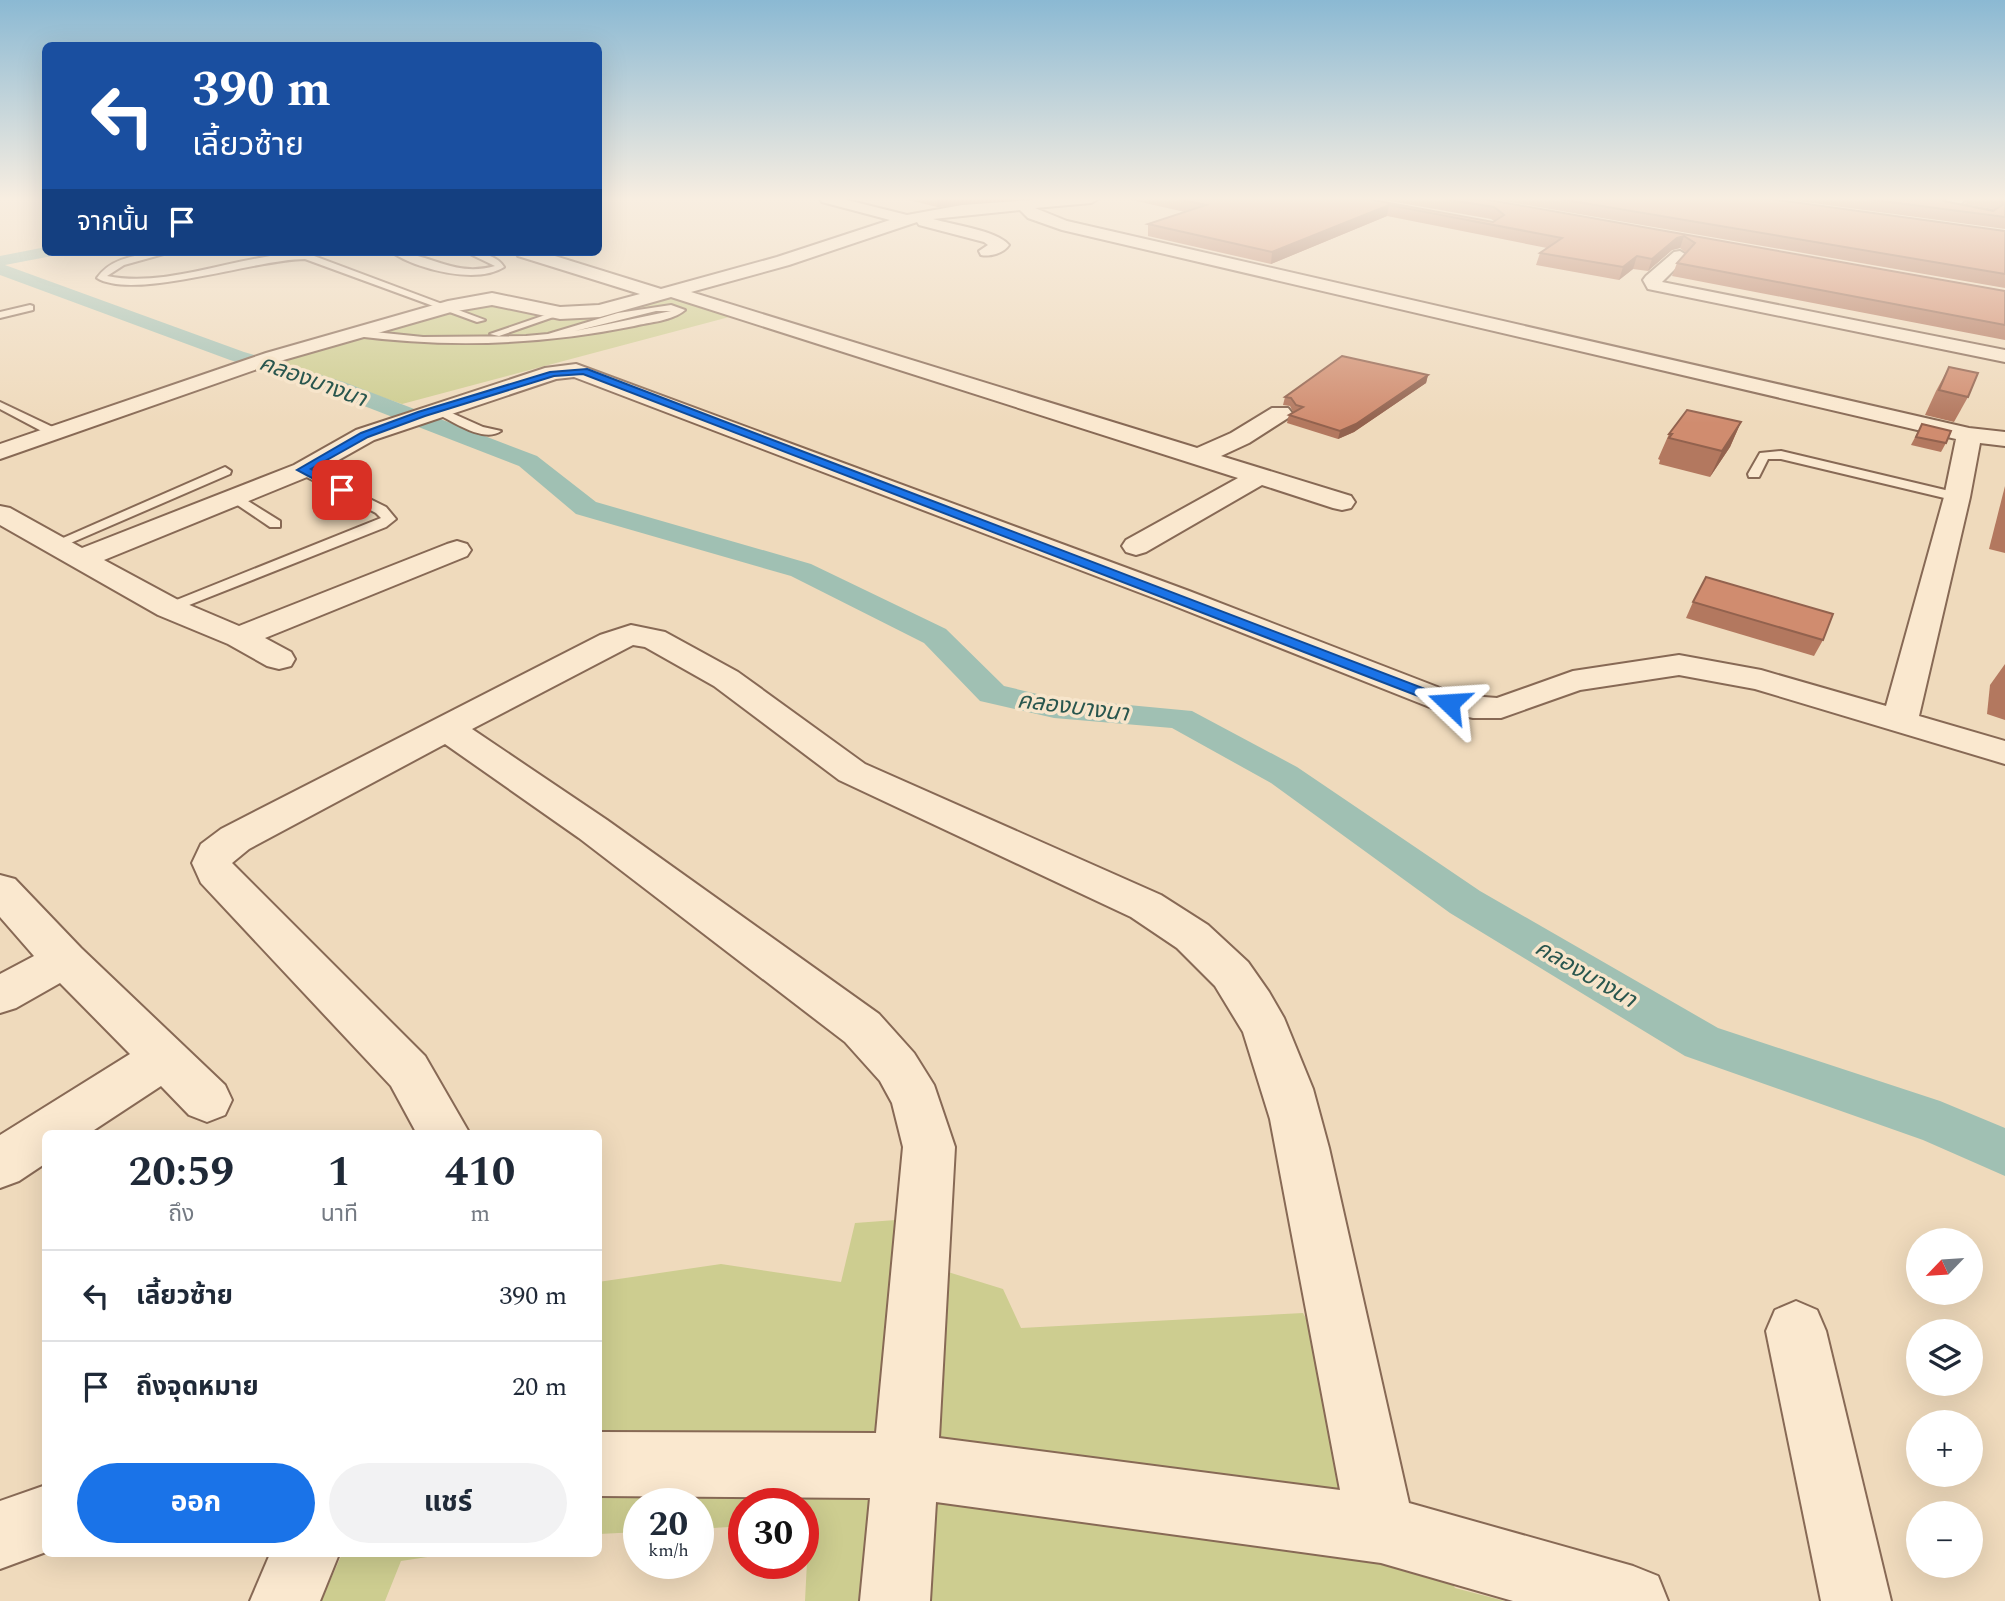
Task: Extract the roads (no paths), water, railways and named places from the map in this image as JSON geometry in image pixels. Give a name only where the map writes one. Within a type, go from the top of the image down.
[{"type":"street","points":[[617,274],[669,286],[1342,502]]},
{"type":"street","points":[[0,452],[273,356],[448,307],[500,300],[560,313],[600,311],[669,286],[708,282],[738,274]]},
{"type":"street","points":[[1272,274],[1969,435],[2005,439]]},
{"type":"street","points":[[1660,274],[1652,281],[1654,285],[1679,292],[2005,356]]},
{"type":"street","points":[[67,552],[235,497],[303,470],[365,435],[429,412],[553,373],[584,371],[1449,703],[1473,708],[1501,708],[1573,681],[1679,665],[1761,680],[2005,753]]},
{"type":"street","points":[[1200,456],[1240,438],[1280,414]]},
{"type":"street","points":[[1900,720],[1957,497],[1969,435]]},
{"type":"street","points":[[1136,546],[1259,475]]},
{"type":"street","points":[[0,514],[169,608],[239,637],[279,659]]},
{"type":"street","points":[[239,637],[457,550]]},
{"type":"street","points":[[442,1130],[408,1071],[216,873],[212,863],[215,854],[235,839],[611,642],[631,635],[654,639],[726,680],[852,772],[1146,905],[1182,927],[1219,958],[1252,1005],[1282,1066],[1305,1161],[1381,1529]]},
{"type":"street","points":[[447,729],[593,830],[862,1028],[897,1067],[916,1100],[929,1147],[895,1601]]},
{"type":"street","points":[[0,890],[65,960],[207,1100]]},
{"type":"street","points":[[0,995],[65,960]]},
{"type":"street","points":[[52,1130],[164,1058]]},
{"type":"street","points":[[0,1164],[42,1137]]},
{"type":"street","points":[[1796,1331],[1856,1601]]},
{"type":"street","points":[[602,1464],[906,1466],[1381,1529],[1633,1601]]},
{"type":"street","points":[[0,1535],[42,1519]]},
{"type":"street","points":[[285,1601],[304,1557]]},
{"type":"lane","points":[[103,274],[101,278],[120,282],[181,274]]},
{"type":"lane","points":[[356,274],[480,320]]},
{"type":"lane","points":[[355,333],[400,340],[468,343],[552,335],[610,328],[680,310],[672,307],[653,309],[552,335]]},
{"type":"lane","points":[[0,315],[30,308]]},
{"type":"lane","points":[[468,343],[560,313]]},
{"type":"lane","points":[[0,405],[55,433]]},
{"type":"lane","points":[[429,412],[481,430],[495,431]]},
{"type":"lane","points":[[1754,474],[1764,456],[1781,455],[1957,497]]},
{"type":"lane","points":[[169,608],[389,519],[381,510],[303,470]]},
{"type":"lane","points":[[67,552],[225,471]]},
{"type":"lane","points":[[235,497],[275,524]]},
{"type":"waterway","name":"คลองบางนา","points":[[13,274],[237,356],[336,387],[528,461],[586,508],[801,570],[935,636],[992,694],[1054,708],[1180,718],[1284,775],[1465,902],[1702,1042],[1940,1123],[2005,1153]]}]
